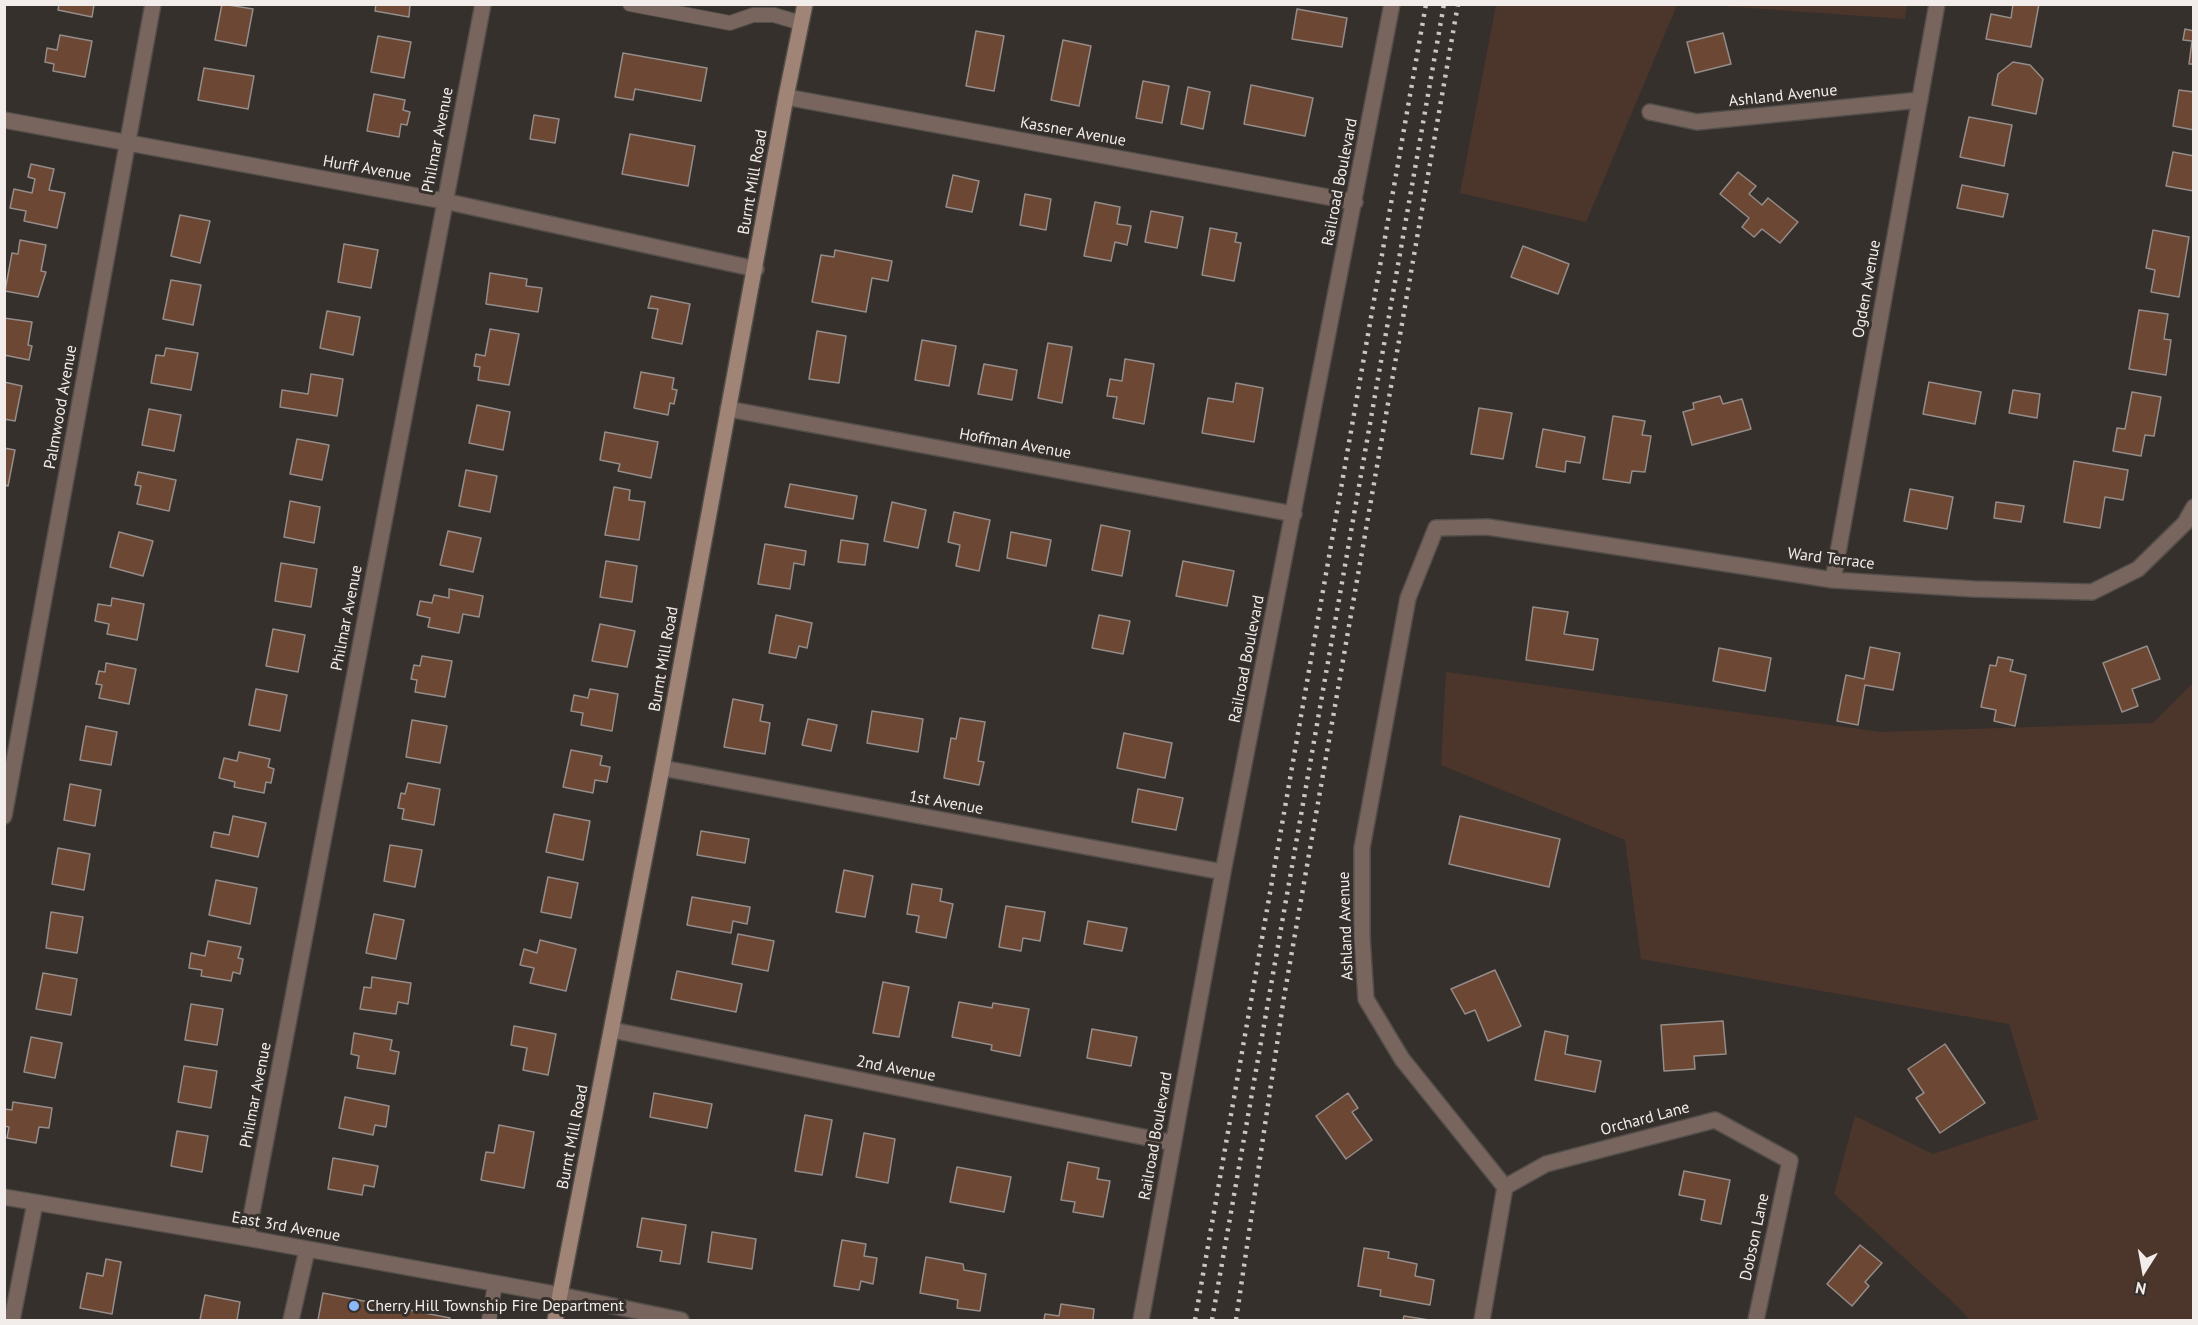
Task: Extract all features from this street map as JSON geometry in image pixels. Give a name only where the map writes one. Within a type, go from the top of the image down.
[{"type":"main road","name":"Burnt Mill Road","points":[[555,1320],[662,768],[805,4]]},
{"type":"street","name":"Palmwood Avenue","points":[[4,816],[153,4]]},
{"type":"street","name":"Philmar Avenue","points":[[247,1238],[483,4]]},
{"type":"street","name":"Railroad Boulevard","points":[[1141,1320],[1223,872],[1392,4]]},
{"type":"street","name":"Ogden Avenue","points":[[1833,580],[1936,4]]},
{"type":"street","name":"Kassner Avenue","points":[[786,97],[1355,202]]},
{"type":"street","name":"Ashland Avenue","points":[[1650,112],[1697,122],[1920,100]]},
{"type":"street","name":"Hurff Avenue","points":[[4,120],[444,201],[756,269]]},
{"type":"street","name":"Hoffman Avenue","points":[[728,409],[1294,514]]},
{"type":"street","name":"Ward Terrace","points":[[1436,528],[1488,527],[1833,580],[1974,589],[2092,592],[2138,569],[2185,524],[2193,508]]},
{"type":"street","name":"Ashland Avenue","points":[[1436,528],[1408,598],[1362,848],[1362,937],[1366,999],[1402,1059],[1505,1187]]},
{"type":"street","name":"1st Avenue","points":[[662,768],[1223,872]]},
{"type":"street","name":"2nd Avenue","points":[[612,1030],[1173,1143]]},
{"type":"street","name":"Orchard Lane","points":[[1505,1187],[1546,1164],[1715,1120],[1790,1161]]},
{"type":"street","name":"Dobson Lane","points":[[1756,1320],[1790,1161]]},
{"type":"street","points":[[1482,1320],[1505,1187]]},
{"type":"street","name":"East 3rd Avenue","points":[[4,1197],[247,1238],[560,1295],[681,1320]]},
{"type":"street","points":[[12,1320],[35,1203]]},
{"type":"street","points":[[291,1320],[307,1250]]},
{"type":"lane","points":[[630,4],[730,23],[752,10],[801,23]]},
{"type":"lane","points":[[489,1320],[495,1284]]},
{"type":"shaded area","points":[[1496,5],[1677,5],[1586,222],[1460,193]]},
{"type":"shaded area","points":[[1708,5],[1907,5],[1905,19]]},
{"type":"shaded area","points":[[1446,672],[1881,732],[2153,723],[2193,683],[2193,1320],[1970,1320],[1834,1194],[1855,1116],[1933,1154],[2038,1119],[2009,1024],[1641,959],[1625,840],[1441,765]]},
{"type":"building","points":[[59,4],[98,4],[94,5],[92,17],[58,10]]},
{"type":"building","points":[[222,4],[253,9],[246,46],[215,40]]},
{"type":"building","points":[[376,4],[410,4],[409,17],[375,11]]},
{"type":"building","points":[[2013,4],[2039,4],[2031,47],[1986,39],[1991,14],[2011,18]]},
{"type":"building","points":[[1297,9],[1347,18],[1342,47],[1292,39]]},
{"type":"building","points":[[2185,29],[2194,31],[2194,64],[2189,64],[2192,41],[2183,40]]},
{"type":"building","points":[[976,31],[1004,36],[994,91],[966,86]]},
{"type":"building","points":[[1723,33],[1731,64],[1695,73],[1687,42]]},
{"type":"building","points":[[60,35],[92,41],[85,77],[53,71],[54,64],[45,62],[47,48],[57,50]]},
{"type":"building","points":[[378,36],[411,42],[404,78],[371,72]]},
{"type":"building","points":[[1063,40],[1091,46],[1079,106],[1051,100]]},
{"type":"building","points":[[623,53],[707,68],[701,101],[635,89],[633,100],[615,97]]},
{"type":"building","points":[[2013,62],[2030,65],[2043,79],[2036,114],[1992,105],[1998,74]]},
{"type":"building","points":[[204,68],[254,76],[248,109],[198,100]]},
{"type":"building","points":[[1143,81],[1169,86],[1162,123],[1136,118]]},
{"type":"building","points":[[1251,85],[1313,98],[1305,136],[1244,124]]},
{"type":"building","points":[[1188,87],[1210,92],[1203,129],[1181,124]]},
{"type":"building","points":[[2179,90],[2194,92],[2194,130],[2173,126]]},
{"type":"building","points":[[374,94],[405,100],[403,110],[410,112],[407,125],[401,124],[399,137],[367,131]]},
{"type":"building","points":[[534,115],[559,119],[555,143],[530,139]]},
{"type":"building","points":[[1969,117],[2012,125],[2004,166],[1960,157]]},
{"type":"building","points":[[630,134],[695,146],[688,186],[622,174]]},
{"type":"building","points":[[2173,152],[2194,156],[2194,191],[2166,186]]},
{"type":"building","points":[[31,164],[54,169],[49,190],[65,193],[57,228],[24,221],[26,211],[10,208],[14,189],[32,193],[35,179],[28,177]]},
{"type":"building","points":[[1738,172],[1756,186],[1749,194],[1762,205],[1768,198],[1798,222],[1780,243],[1762,229],[1754,237],[1742,227],[1749,218],[1720,194]]},
{"type":"building","points":[[953,175],[979,181],[972,212],[946,207]]},
{"type":"building","points":[[1962,185],[2008,194],[2003,217],[1957,208]]},
{"type":"building","points":[[1025,194],[1051,199],[1046,230],[1020,225]]},
{"type":"building","points":[[1095,202],[1120,207],[1117,224],[1131,226],[1127,245],[1115,242],[1111,261],[1084,256]]},
{"type":"building","points":[[1151,211],[1183,217],[1177,248],[1145,242]]},
{"type":"building","points":[[180,215],[210,221],[200,263],[171,256]]},
{"type":"building","points":[[1210,228],[1237,233],[1235,242],[1241,243],[1234,281],[1202,275]]},
{"type":"building","points":[[2153,230],[2189,237],[2179,297],[2151,292],[2155,270],[2146,268]]},
{"type":"building","points":[[20,240],[46,245],[41,271],[46,272],[38,297],[5,291],[12,253],[18,254]]},
{"type":"building","points":[[344,244],[378,250],[371,288],[338,282]]},
{"type":"building","points":[[1523,246],[1569,264],[1558,294],[1511,277]]},
{"type":"building","points":[[835,250],[892,261],[888,281],[872,278],[866,312],[812,302],[821,255],[834,257]]},
{"type":"building","points":[[490,273],[527,279],[526,286],[542,288],[538,312],[486,304]]},
{"type":"building","points":[[171,280],[201,285],[193,325],[163,319]]},
{"type":"building","points":[[651,296],[690,304],[682,344],[652,338],[658,309],[648,308]]},
{"type":"building","points":[[2139,310],[2168,314],[2164,339],[2171,340],[2166,375],[2129,369]]},
{"type":"building","points":[[327,311],[360,317],[353,355],[320,348]]},
{"type":"building","points":[[4,318],[32,322],[28,345],[32,346],[29,360],[4,355]]},
{"type":"building","points":[[490,329],[519,334],[509,385],[478,380],[480,367],[474,366],[476,354],[485,356]]},
{"type":"building","points":[[817,331],[846,336],[839,383],[809,379]]},
{"type":"building","points":[[922,340],[956,346],[949,386],[915,380]]},
{"type":"building","points":[[1048,343],[1072,347],[1062,403],[1038,398]]},
{"type":"building","points":[[166,348],[198,353],[191,390],[151,383],[156,355],[164,356]]},
{"type":"building","points":[[1125,359],[1154,364],[1144,424],[1113,418],[1117,397],[1107,396],[1110,379],[1122,381]]},
{"type":"building","points":[[984,364],[1017,370],[1012,400],[978,394]]},
{"type":"building","points":[[641,372],[674,378],[672,389],[677,390],[674,404],[670,403],[668,415],[634,408]]},
{"type":"building","points":[[311,374],[343,379],[337,416],[280,407],[282,390],[308,394]]},
{"type":"building","points":[[4,382],[22,386],[15,421],[4,419]]},
{"type":"building","points":[[1929,382],[1981,392],[1975,424],[1923,414]]},
{"type":"building","points":[[1236,383],[1263,388],[1254,442],[1202,433],[1208,398],[1233,402]]},
{"type":"building","points":[[2013,390],[2040,394],[2037,418],[2009,413]]},
{"type":"building","points":[[2132,392],[2161,397],[2154,436],[2145,435],[2141,456],[2113,451],[2117,428],[2125,429]]},
{"type":"building","points":[[1720,396],[1723,404],[1742,399],[1751,429],[1692,445],[1683,412],[1694,409],[1693,403]]},
{"type":"building","points":[[477,405],[510,412],[503,450],[469,443]]},
{"type":"building","points":[[1479,408],[1512,413],[1503,459],[1471,454]]},
{"type":"building","points":[[149,409],[181,415],[174,451],[142,445]]},
{"type":"building","points":[[1613,416],[1645,421],[1642,435],[1651,436],[1645,472],[1632,471],[1630,483],[1603,479]]},
{"type":"building","points":[[1543,429],[1585,437],[1580,463],[1566,461],[1565,472],[1536,467]]},
{"type":"building","points":[[605,432],[658,442],[651,478],[618,471],[620,464],[600,460]]},
{"type":"building","points":[[297,439],[329,445],[322,480],[290,474]]},
{"type":"building","points":[[4,448],[15,450],[8,486],[4,485]]},
{"type":"building","points":[[2074,461],[2128,470],[2123,500],[2105,497],[2100,528],[2064,522]]},
{"type":"building","points":[[466,470],[497,476],[490,512],[459,506]]},
{"type":"building","points":[[138,472],[176,480],[169,511],[137,504],[141,486],[135,485]]},
{"type":"building","points":[[790,484],[857,496],[853,519],[785,507]]},
{"type":"building","points":[[614,487],[630,490],[629,500],[645,502],[639,540],[605,535]]},
{"type":"building","points":[[1910,489],[1953,497],[1947,529],[1904,521]]},
{"type":"building","points":[[290,501],[320,507],[314,543],[284,537]]},
{"type":"building","points":[[892,502],[926,510],[918,548],[884,541]]},
{"type":"building","points":[[1996,502],[2024,506],[2021,522],[1994,518]]},
{"type":"building","points":[[954,512],[990,520],[979,571],[956,566],[960,545],[948,542]]},
{"type":"building","points":[[1101,525],[1130,531],[1122,576],[1092,570]]},
{"type":"building","points":[[448,531],[481,538],[473,572],[440,565]]},
{"type":"building","points":[[119,532],[153,541],[143,576],[110,567]]},
{"type":"building","points":[[1011,532],[1051,540],[1046,566],[1007,558]]},
{"type":"building","points":[[841,540],[868,544],[865,565],[838,562]]},
{"type":"building","points":[[765,544],[806,551],[804,565],[794,563],[790,589],[758,584]]},
{"type":"building","points":[[606,561],[637,566],[632,602],[600,597]]},
{"type":"building","points":[[1183,561],[1234,571],[1227,606],[1176,596]]},
{"type":"building","points":[[281,563],[317,569],[311,607],[275,601]]},
{"type":"building","points":[[449,589],[483,596],[479,617],[463,614],[459,633],[428,627],[430,618],[417,615],[420,601],[432,603],[434,595],[449,598]]},
{"type":"building","points":[[112,598],[144,604],[137,640],[107,634],[109,624],[95,621],[98,604],[111,606]]},
{"type":"building","points":[[1533,607],[1568,612],[1564,634],[1598,639],[1593,670],[1526,660]]},
{"type":"building","points":[[776,615],[812,623],[807,648],[799,646],[796,658],[769,653]]},
{"type":"building","points":[[1099,615],[1130,621],[1123,654],[1092,648]]},
{"type":"building","points":[[600,624],[635,631],[627,667],[592,661]]},
{"type":"building","points":[[273,629],[305,635],[298,672],[266,666]]},
{"type":"building","points":[[2147,646],[2160,679],[2132,689],[2138,706],[2122,712],[2103,663]]},
{"type":"building","points":[[1870,647],[1900,653],[1893,690],[1865,685],[1858,725],[1837,721],[1846,675],[1864,679]]},
{"type":"building","points":[[1719,648],[1771,658],[1765,691],[1713,681]]},
{"type":"building","points":[[422,656],[452,661],[445,697],[415,692],[417,680],[411,679],[414,665],[420,666]]},
{"type":"building","points":[[1998,657],[2013,660],[2010,671],[2026,675],[2015,726],[1994,721],[1996,710],[1981,707],[1990,665],[1996,666]]},
{"type":"building","points":[[106,663],[136,669],[129,704],[99,698],[102,685],[96,684],[99,671],[105,672]]},
{"type":"building","points":[[256,689],[287,695],[280,731],[249,725]]},
{"type":"building","points":[[590,689],[618,694],[612,731],[581,725],[583,713],[571,711],[574,695],[588,698]]},
{"type":"building","points":[[733,699],[763,705],[760,721],[770,723],[765,754],[724,747]]},
{"type":"building","points":[[872,711],[923,719],[918,752],[867,743]]},
{"type":"building","points":[[960,718],[985,722],[978,761],[984,762],[979,785],[944,778],[951,738],[956,739]]},
{"type":"building","points":[[808,719],[837,725],[831,751],[802,745]]},
{"type":"building","points":[[412,720],[447,726],[440,763],[406,757]]},
{"type":"building","points":[[86,726],[117,732],[111,765],[80,760]]},
{"type":"building","points":[[1124,733],[1172,743],[1165,778],[1117,768]]},
{"type":"building","points":[[571,750],[602,756],[600,765],[610,767],[607,782],[595,780],[593,793],[563,787]]},
{"type":"building","points":[[239,752],[270,759],[268,767],[274,769],[271,783],[266,782],[264,793],[234,787],[235,782],[219,778],[224,758],[237,761]]},
{"type":"building","points":[[408,783],[440,789],[434,825],[402,819],[404,809],[398,808],[401,793],[405,794]]},
{"type":"building","points":[[70,784],[101,790],[95,826],[64,820]]},
{"type":"building","points":[[1138,789],[1183,798],[1176,830],[1132,822]]},
{"type":"building","points":[[554,814],[590,821],[583,860],[546,852]]},
{"type":"building","points":[[233,816],[266,823],[258,857],[211,847],[214,832],[229,835]]},
{"type":"building","points":[[1460,816],[1560,839],[1549,887],[1449,864]]},
{"type":"building","points":[[701,831],[749,839],[745,863],[697,855]]},
{"type":"building","points":[[390,845],[422,850],[415,887],[384,881]]},
{"type":"building","points":[[58,848],[90,854],[84,890],[52,884]]},
{"type":"building","points":[[844,870],[873,876],[865,917],[836,912]]},
{"type":"building","points":[[548,877],[578,883],[571,918],[541,912]]},
{"type":"building","points":[[216,880],[257,888],[250,924],[209,915]]},
{"type":"building","points":[[912,884],[942,889],[940,901],[953,904],[946,938],[916,932],[919,916],[907,914]]},
{"type":"building","points":[[692,897],[750,907],[747,924],[733,921],[731,933],[687,925]]},
{"type":"building","points":[[1006,906],[1045,912],[1040,941],[1023,938],[1021,951],[999,947]]},
{"type":"building","points":[[51,912],[83,917],[77,953],[46,948]]},
{"type":"building","points":[[374,914],[404,920],[396,959],[366,953]]},
{"type":"building","points":[[1088,921],[1127,928],[1122,951],[1084,944]]},
{"type":"building","points":[[738,934],[774,941],[768,971],[732,964]]},
{"type":"building","points":[[540,940],[576,949],[566,991],[530,983],[534,968],[520,965],[524,949],[537,953]]},
{"type":"building","points":[[208,941],[241,947],[238,958],[243,959],[240,974],[233,972],[231,981],[201,976],[202,970],[189,968],[191,953],[205,956]]},
{"type":"building","points":[[1495,970],[1521,1026],[1488,1041],[1475,1010],[1465,1014],[1451,989]]},
{"type":"building","points":[[677,971],[742,984],[736,1012],[671,999]]},
{"type":"building","points":[[43,973],[77,979],[71,1015],[36,1009]]},
{"type":"building","points":[[372,977],[411,983],[408,1004],[398,1002],[396,1014],[360,1009],[364,987],[371,988]]},
{"type":"building","points":[[883,982],[909,987],[899,1037],[873,1033]]},
{"type":"building","points":[[959,1002],[992,1008],[993,1003],[1029,1009],[1020,1056],[991,1050],[992,1045],[952,1037]]},
{"type":"building","points":[[191,1004],[223,1009],[217,1045],[185,1040]]},
{"type":"building","points":[[1723,1021],[1726,1054],[1694,1056],[1695,1069],[1664,1071],[1661,1025]]},
{"type":"building","points":[[514,1026],[556,1034],[548,1075],[523,1070],[527,1048],[511,1045]]},
{"type":"building","points":[[1092,1029],[1137,1037],[1131,1066],[1087,1058]]},
{"type":"building","points":[[1545,1031],[1568,1036],[1565,1054],[1601,1061],[1595,1092],[1535,1080]]},
{"type":"building","points":[[354,1033],[392,1040],[390,1050],[399,1052],[395,1074],[357,1068],[359,1056],[351,1054]]},
{"type":"building","points":[[31,1037],[62,1043],[55,1078],[24,1072]]},
{"type":"building","points":[[1945,1044],[1985,1103],[1940,1133],[1916,1098],[1924,1093],[1908,1069]]},
{"type":"building","points":[[184,1066],[217,1071],[211,1108],[178,1102]]},
{"type":"building","points":[[654,1093],[712,1104],[707,1128],[650,1117]]},
{"type":"building","points":[[1348,1093],[1358,1108],[1352,1112],[1372,1140],[1346,1159],[1316,1116]]},
{"type":"building","points":[[345,1097],[389,1106],[386,1127],[375,1125],[373,1135],[339,1128]]},
{"type":"building","points":[[13,1102],[52,1108],[49,1128],[39,1127],[36,1143],[7,1138],[9,1127],[4,1126],[4,1109],[12,1110]]},
{"type":"building","points":[[805,1115],[832,1120],[822,1175],[795,1171]]},
{"type":"building","points":[[499,1125],[534,1132],[524,1188],[481,1180],[486,1152],[494,1153]]},
{"type":"building","points":[[177,1131],[208,1136],[202,1172],[171,1166]]},
{"type":"building","points":[[864,1133],[895,1139],[888,1183],[856,1177]]},
{"type":"building","points":[[333,1158],[378,1166],[374,1187],[364,1185],[362,1195],[328,1189]]},
{"type":"building","points":[[1068,1162],[1099,1168],[1097,1179],[1110,1181],[1103,1217],[1073,1212],[1075,1202],[1061,1200]]},
{"type":"building","points":[[957,1167],[1011,1177],[1004,1212],[950,1202]]},
{"type":"building","points":[[1684,1171],[1730,1180],[1721,1224],[1701,1220],[1705,1200],[1679,1195]]},
{"type":"building","points":[[642,1218],[686,1225],[680,1264],[660,1261],[662,1251],[637,1247]]},
{"type":"building","points":[[712,1232],[756,1239],[752,1269],[708,1262]]},
{"type":"building","points":[[842,1240],[866,1244],[864,1256],[877,1258],[873,1284],[861,1281],[859,1290],[834,1286]]},
{"type":"building","points":[[1860,1245],[1882,1263],[1865,1282],[1869,1286],[1852,1306],[1827,1284]]},
{"type":"building","points":[[1364,1248],[1389,1252],[1388,1258],[1417,1264],[1415,1276],[1434,1280],[1430,1305],[1380,1296],[1381,1290],[1358,1286]]},
{"type":"building","points":[[926,1257],[963,1264],[964,1270],[986,1274],[980,1311],[957,1308],[958,1300],[920,1293]]},
{"type":"building","points":[[106,1259],[121,1262],[112,1314],[80,1308],[87,1273],[103,1276]]},
{"type":"building","name":"Cherry Hill Township Fire Department","points":[[323,1293],[450,1318],[450,1320],[318,1320]]},
{"type":"building","points":[[205,1295],[240,1302],[237,1320],[200,1320]]},
{"type":"building","points":[[1061,1304],[1094,1309],[1093,1320],[1044,1320],[1045,1314],[1059,1316]]},
{"type":"building","points":[[1404,1316],[1429,1320],[1403,1320]]},
{"type":"railway","points":[[1195,1320],[1426,4]]},
{"type":"railway","points":[[1212,1320],[1444,4]]},
{"type":"railway","points":[[1236,1320],[1284,997],[1458,4]]},
{"type":"place","name":"Cherry Hill Township Fire Department","points":[[354,1306]]}]
